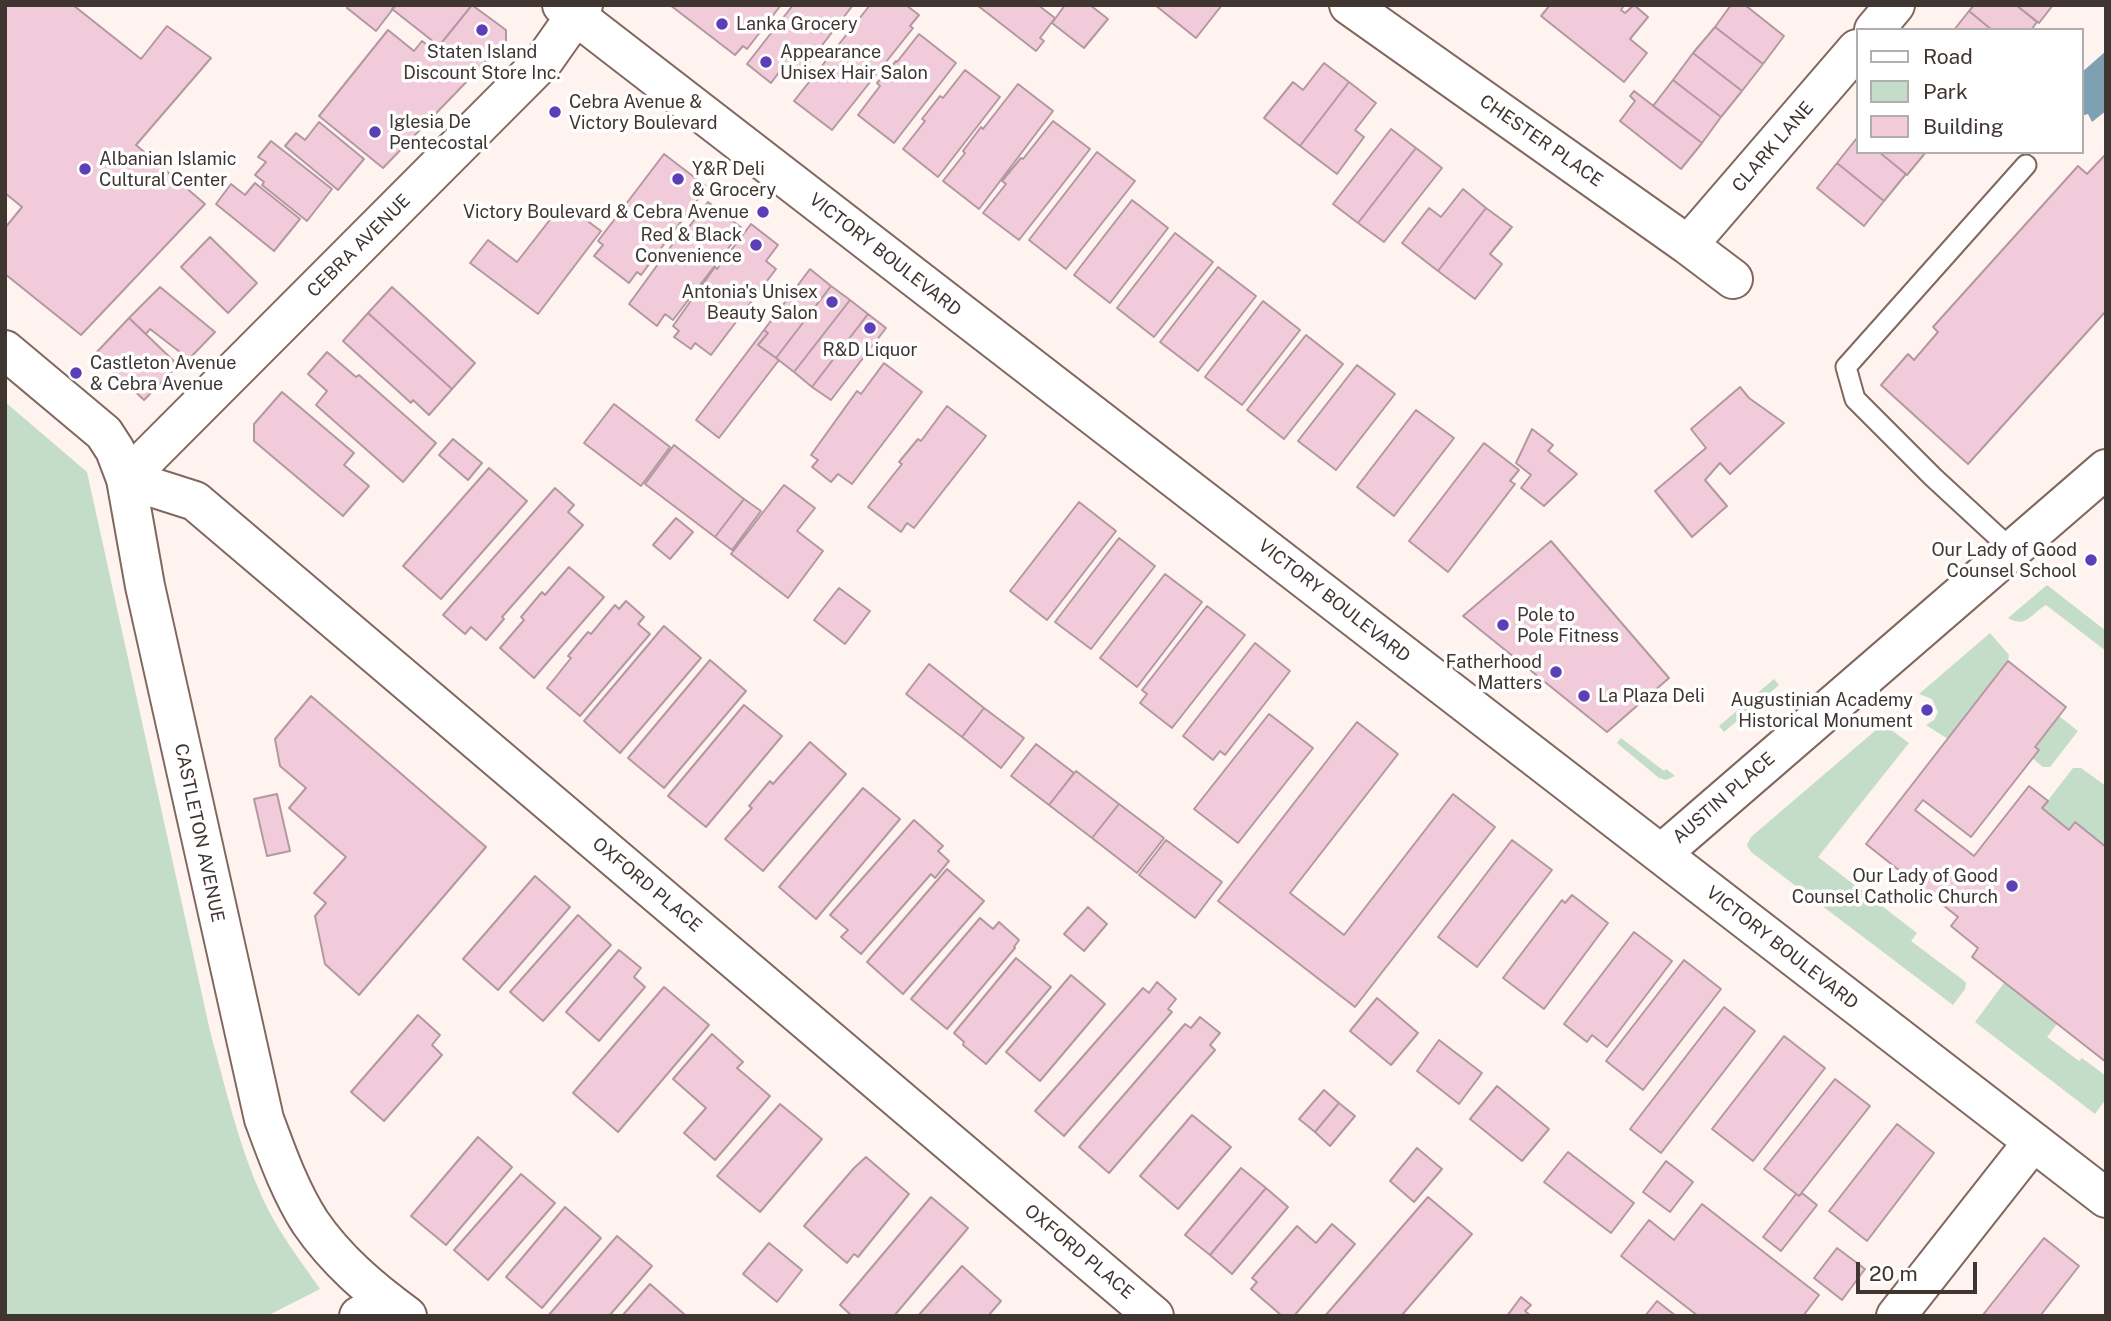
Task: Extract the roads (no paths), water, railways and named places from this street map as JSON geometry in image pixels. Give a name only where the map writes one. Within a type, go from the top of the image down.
[{"type":"street","name":"CHESTER PLACE","points":[[1349,5],[1733,279]]},
{"type":"street","points":[[1876,28],[1895,5]]},
{"type":"street","name":"CEBRA AVENUE","points":[[126,479],[545,59],[574,9]]},
{"type":"street","name":"VICTORY BOULEVARD","points":[[574,9],[2106,1198]]},
{"type":"street","name":"CLARK LANE","points":[[1688,245],[1856,50]]},
{"type":"street","name":"CASTLETON AVENUE","points":[[5,350],[104,433],[126,479],[145,586],[264,1119],[286,1175],[310,1221],[384,1311]]},
{"type":"street","name":"AUSTIN PLACE","points":[[1662,853],[2106,469]]},
{"type":"street","name":"OXFORD PLACE","points":[[126,479],[195,501],[1154,1316]]},
{"type":"street","points":[[1896,1316],[2033,1142]]},
{"type":"lane","points":[[2012,550],[1933,477],[1855,399],[1846,367],[2026,165]]},
{"type":"water","points":[[2106,51],[2106,111],[2092,122],[2088,114],[2083,115],[2083,71]]},
{"type":"place","name":"Lanka Grocery","points":[[722,24]]},
{"type":"place","name":"Staten Island Discount Store Inc.","points":[[482,30]]},
{"type":"place","name":"Appearance Unisex Hair Salon","points":[[766,62]]},
{"type":"place","name":"Cebra Avenue & Victory Boulevard","points":[[555,112]]},
{"type":"place","name":"Iglesia De Pentecostal","points":[[375,132]]},
{"type":"place","name":"Albanian Islamic Cultural Center","points":[[85,169]]},
{"type":"place","name":"Y&R Deli & Grocery","points":[[678,179]]},
{"type":"place","name":"Victory Boulevard & Cebra Avenue","points":[[763,212]]},
{"type":"place","name":"Red & Black Convenience","points":[[756,245]]},
{"type":"place","name":"Antonia's Unisex Beauty Salon","points":[[832,302]]},
{"type":"place","name":"R&D Liquor","points":[[870,328]]},
{"type":"place","name":"Castleton Avenue & Cebra Avenue","points":[[76,373]]},
{"type":"place","name":"Our Lady of Good Counsel School","points":[[2091,560]]},
{"type":"place","name":"Pole to Pole Fitness","points":[[1503,625]]},
{"type":"place","name":"Fatherhood Matters","points":[[1556,672]]},
{"type":"place","name":"La Plaza Deli","points":[[1584,696]]},
{"type":"place","name":"Augustinian Academy Historical Monument","points":[[1927,710]]},
{"type":"place","name":"Our Lady of Good Counsel Catholic Church","points":[[2012,886]]}]
